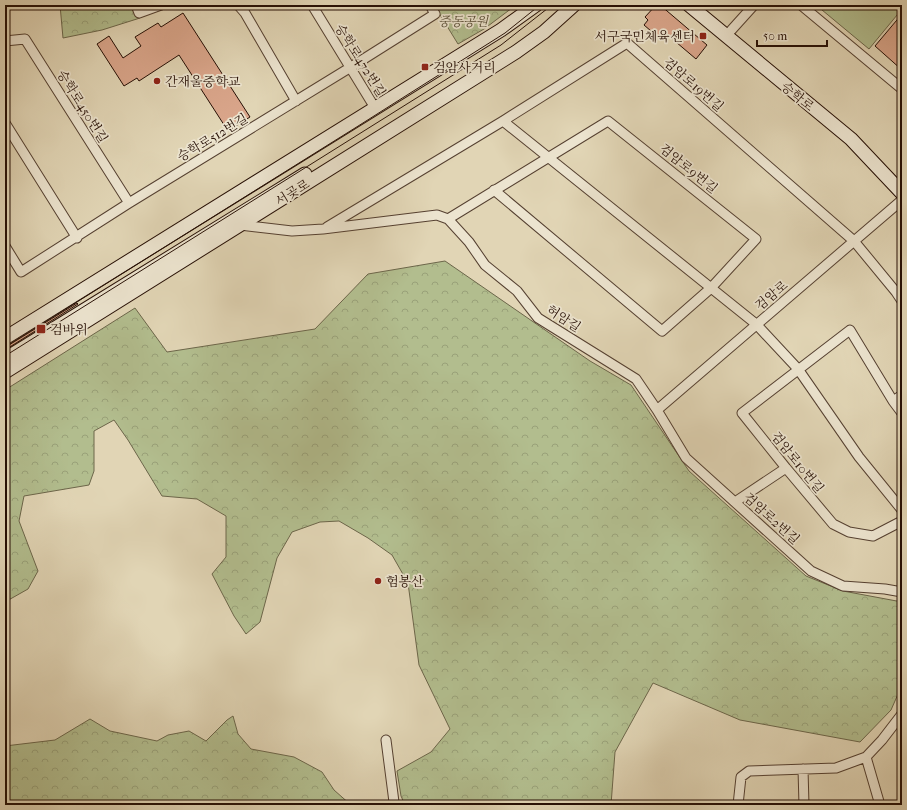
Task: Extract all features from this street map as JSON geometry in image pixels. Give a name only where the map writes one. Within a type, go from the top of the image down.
[{"type":"main road","points":[[5,338],[501,30],[536,5]]},
{"type":"main road","name":"서곶로","points":[[5,359],[131,282],[231,218],[452,84],[524,37],[550,18],[564,5]]},
{"type":"main road","name":"서곶로","points":[[5,372],[516,52],[544,32],[574,5]]},
{"type":"main road","name":"승학로","points":[[689,5],[851,139],[902,193]]},
{"type":"street","points":[[136,5],[139,13],[161,5]]},
{"type":"street","points":[[238,5],[245,13],[296,101]]},
{"type":"street","name":"승학로472번길","points":[[312,5],[375,108]]},
{"type":"street","name":"승학로512번길","points":[[5,246],[21,272],[77,238],[129,203],[435,14],[430,5]]},
{"type":"street","points":[[726,36],[754,5]]},
{"type":"street","points":[[801,5],[902,88]]},
{"type":"street","name":"승학로450번길","points":[[5,41],[25,39],[129,203]]},
{"type":"street","name":"검암로19번길","points":[[503,121],[627,42],[854,241]]},
{"type":"street","points":[[323,230],[503,121],[756,324],[798,369],[859,457],[902,510]]},
{"type":"street","name":"검암로9번길","points":[[494,190],[662,331],[711,288],[756,239],[608,121],[548,157]]},
{"type":"street","points":[[5,123],[77,238]]},
{"type":"street","points":[[240,225],[292,230],[323,230],[437,216],[448,219],[548,157]]},
{"type":"street","name":"검암로","points":[[657,410],[902,200]]},
{"type":"street","name":"허암길","points":[[448,219],[469,242],[486,265],[517,291],[538,318],[636,379],[657,410]]},
{"type":"street","points":[[854,241],[902,301]]},
{"type":"street","name":"검암로10번길","points":[[902,413],[893,401],[850,330],[742,413],[833,524],[849,532],[873,536],[902,521]]},
{"type":"street","points":[[893,401],[902,395]]},
{"type":"street","name":"검암로2번길","points":[[657,410],[686,458],[811,571],[843,586],[885,589],[902,592]]},
{"type":"street","points":[[735,502],[786,468]]},
{"type":"street","points":[[738,805],[741,777],[749,771],[836,768],[866,757],[882,740],[902,714]]},
{"type":"street","points":[[386,740],[395,805]]},
{"type":"street","points":[[866,757],[880,805]]},
{"type":"street","points":[[803,769],[804,805]]},
{"type":"green space","points":[[60,5],[135,5],[140,18],[102,30],[63,38]]},
{"type":"green space","name":"중동공원","points":[[434,5],[516,5],[484,29],[458,44]]},
{"type":"green space","points":[[816,5],[902,5],[902,9],[869,49]]},
{"type":"green space","points":[[445,261],[590,361],[631,385],[689,471],[806,576],[843,591],[902,602],[902,685],[891,710],[860,742],[740,720],[653,683],[615,752],[611,805],[405,805],[401,796],[397,771],[431,752],[450,729],[419,665],[408,583],[392,555],[368,538],[339,521],[320,522],[292,532],[277,558],[260,622],[246,634],[234,616],[212,574],[226,557],[226,516],[197,499],[162,496],[114,420],[94,431],[94,471],[89,485],[24,496],[19,521],[38,571],[28,589],[5,602],[5,390],[135,308],[167,352],[315,329],[368,274]]},
{"type":"green space","points":[[233,716],[238,734],[251,749],[294,757],[322,772],[334,790],[351,805],[5,805],[5,746],[55,740],[90,719],[110,731],[157,741],[168,735],[189,731],[206,741]]},
{"type":"building","points":[[656,5],[660,5],[707,45],[696,59],[663,31],[658,37],[644,25],[648,20],[645,17]]},
{"type":"building","name":"간재울중학교","points":[[183,13],[250,117],[228,131],[179,55],[139,81],[137,78],[124,86],[97,44],[109,36],[123,58],[141,46],[135,37],[158,23],[161,27]]},
{"type":"building","points":[[902,14],[902,70],[875,46]]},
{"type":"building","points":[[77,303],[78,304],[5,350],[5,346]]},
{"type":"tram line","points":[[5,347],[505,33],[540,5]]},
{"type":"tram line","points":[[5,356],[501,45],[552,5]]},
{"type":"place","name":"서구국민체육센터","points":[[703,36]]},
{"type":"place","name":"검암사거리","points":[[425,67]]},
{"type":"place","name":"간재울중학교","points":[[157,81]]},
{"type":"place","name":"검바위","points":[[41,329]]},
{"type":"place","name":"험봉산","points":[[378,581]]}]
